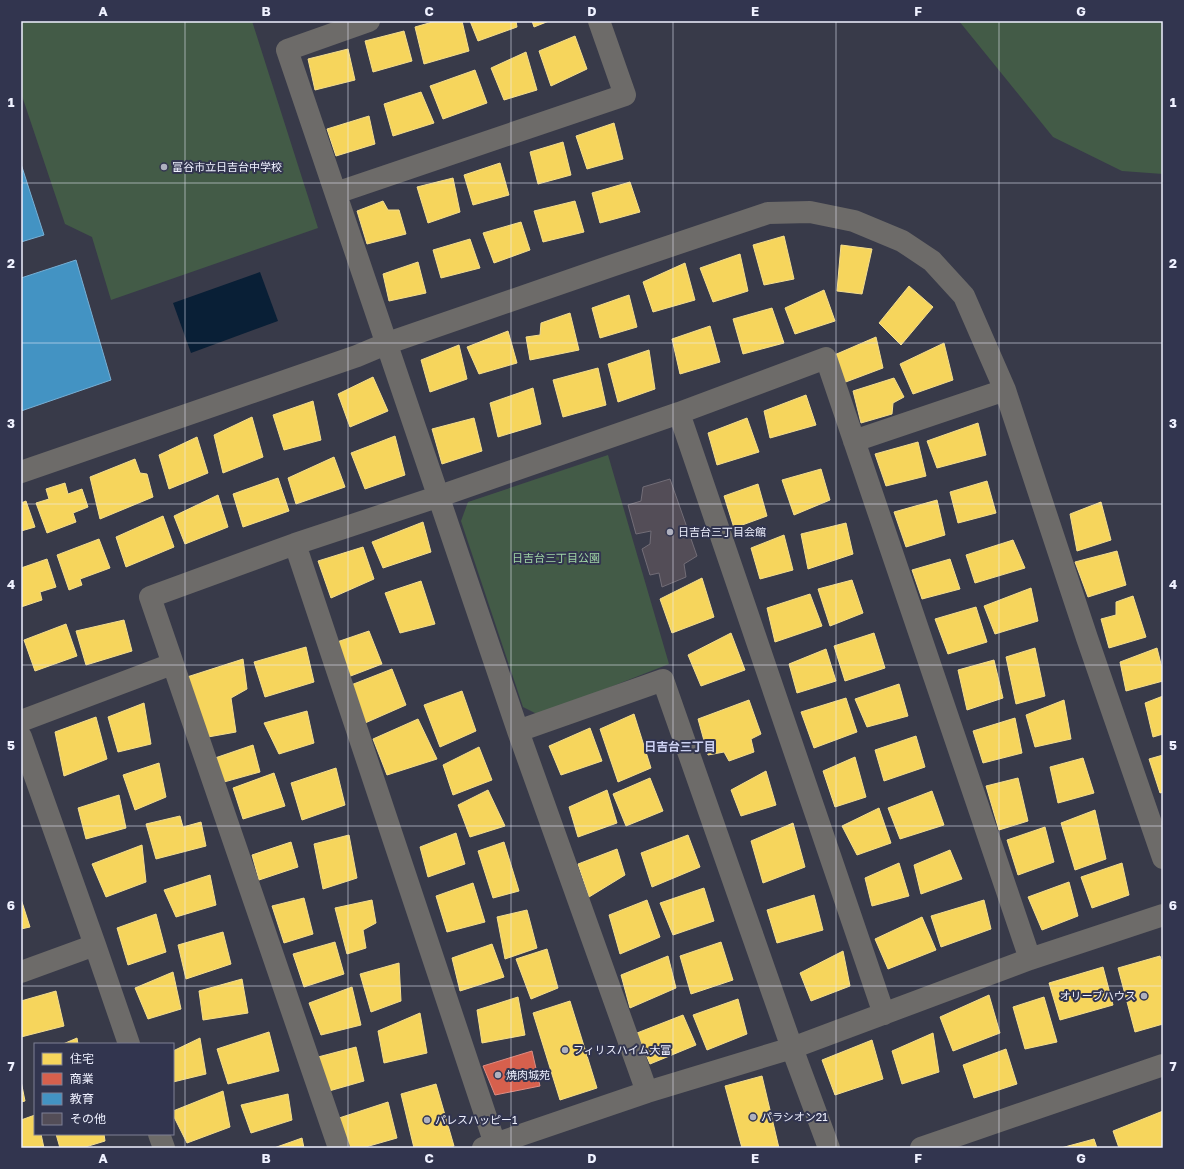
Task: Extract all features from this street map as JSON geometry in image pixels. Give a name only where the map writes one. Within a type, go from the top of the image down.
[{"type":"street","points":[[369,21],[288,50],[440,496],[518,731],[647,1092]]},
{"type":"street","points":[[336,193],[625,95],[599,21]]},
{"type":"street","points":[[21,472],[357,356],[388,343],[611,266],[768,214],[810,212],[854,221],[902,241],[932,261],[964,296],[1005,390],[1087,638],[1163,858]]},
{"type":"street","points":[[339,1148],[150,597],[295,544],[440,496],[679,413],[826,358],[1030,959]]},
{"type":"street","points":[[854,441],[1005,390]]},
{"type":"street","points":[[679,413],[884,1014]]},
{"type":"street","points":[[295,544],[489,1146],[647,1092],[792,1048],[1030,959],[1163,915]]},
{"type":"street","points":[[21,721],[172,664]]},
{"type":"street","points":[[518,731],[663,680],[792,1048],[829,1148]]},
{"type":"street","points":[[21,737],[129,1043]]},
{"type":"street","points":[[21,972],[95,945]]},
{"type":"street","points":[[920,1148],[1163,1065]]},
{"type":"street","points":[[159,1135],[164,1148]]},
{"type":"green space","points":[[21,21],[252,21],[318,228],[111,300],[92,237],[65,224],[21,93]]},
{"type":"green space","points":[[959,21],[1163,21],[1163,174],[1122,171],[1053,137]]},
{"type":"green space","name":"日吉台三丁目公園","points":[[608,455],[669,664],[539,715],[523,707],[461,521],[468,502]]},
{"type":"water","points":[[260,272],[278,321],[191,353],[173,303]]},
{"type":"building: 住宅","points":[[436,21],[462,21],[469,51],[424,64],[415,27]]},
{"type":"building: 住宅","points":[[470,21],[516,21],[517,27],[478,41]]},
{"type":"building: 住宅","points":[[532,21],[549,21],[534,27]]},
{"type":"building: 住宅","points":[[404,31],[412,61],[373,72],[365,41]]},
{"type":"building: 住宅","points":[[575,36],[587,69],[551,86],[539,51]]},
{"type":"building: 住宅","points":[[348,49],[355,80],[315,90],[308,59]]},
{"type":"building: 住宅","points":[[526,52],[537,90],[504,100],[491,68]]},
{"type":"building: 住宅","points":[[475,70],[487,103],[443,119],[430,86]]},
{"type":"building: 住宅","points":[[421,92],[434,123],[393,136],[384,104]]},
{"type":"building: 住宅","points":[[369,116],[375,144],[336,156],[327,129]]},
{"type":"building: 住宅","points":[[614,123],[623,159],[587,169],[576,136]]},
{"type":"building: 住宅","points":[[563,142],[571,175],[538,184],[530,152]]},
{"type":"building: 住宅","points":[[500,163],[509,195],[473,205],[464,175]]},
{"type":"building: 住宅","points":[[453,178],[460,212],[428,223],[417,187]]},
{"type":"building: 住宅","points":[[630,182],[640,212],[600,223],[592,193]]},
{"type":"building: 住宅","points":[[383,201],[388,210],[399,210],[406,234],[367,244],[357,211]]},
{"type":"building: 住宅","points":[[575,201],[584,232],[543,242],[534,211]]},
{"type":"building: 住宅","points":[[521,222],[530,250],[494,263],[483,233]]},
{"type":"building: 住宅","points":[[784,236],[794,279],[764,285],[753,245]]},
{"type":"building: 住宅","points":[[470,239],[480,268],[441,278],[433,250]]},
{"type":"building: 住宅","points":[[841,245],[872,249],[862,294],[837,291]]},
{"type":"building: 住宅","points":[[740,254],[748,291],[713,302],[700,268]]},
{"type":"building: 住宅","points":[[418,262],[426,293],[389,301],[383,274]]},
{"type":"building: 住宅","points":[[685,263],[695,300],[653,312],[643,282]]},
{"type":"building: 住宅","points":[[909,286],[933,307],[901,345],[879,323]]},
{"type":"building: 住宅","points":[[824,290],[835,321],[795,334],[785,308]]},
{"type":"building: 住宅","points":[[629,295],[637,327],[600,338],[592,308]]},
{"type":"building: 住宅","points":[[772,308],[784,343],[743,354],[733,319]]},
{"type":"building: 住宅","points":[[570,313],[579,350],[530,360],[526,337],[540,335],[541,323]]},
{"type":"building: 住宅","points":[[710,326],[720,362],[680,374],[672,339]]},
{"type":"building: 住宅","points":[[508,331],[517,363],[479,374],[467,347]]},
{"type":"building: 住宅","points":[[876,337],[883,368],[843,383],[832,356]]},
{"type":"building: 住宅","points":[[944,343],[953,380],[913,394],[900,364]]},
{"type":"building: 住宅","points":[[459,345],[467,379],[430,392],[421,360]]},
{"type":"building: 住宅","points":[[649,350],[655,389],[618,402],[608,364]]},
{"type":"building: 住宅","points":[[598,368],[606,405],[563,417],[553,380]]},
{"type":"building: 住宅","points":[[373,377],[388,411],[350,427],[338,394]]},
{"type":"building: 住宅","points":[[894,378],[904,397],[893,403],[892,414],[861,423],[853,391]]},
{"type":"building: 住宅","points":[[533,388],[541,424],[498,437],[490,403]]},
{"type":"building: 住宅","points":[[806,395],[816,425],[770,438],[764,411]]},
{"type":"building: 住宅","points":[[313,401],[321,440],[284,450],[273,415]]},
{"type":"building: 住宅","points":[[252,417],[263,457],[223,473],[214,435]]},
{"type":"building: 住宅","points":[[474,418],[482,451],[442,464],[432,429]]},
{"type":"building: 住宅","points":[[747,418],[759,452],[717,465],[708,433]]},
{"type":"building: 住宅","points":[[978,423],[986,455],[937,468],[927,441]]},
{"type":"building: 住宅","points":[[395,436],[405,475],[365,489],[351,453]]},
{"type":"building: 住宅","points":[[197,437],[208,473],[169,489],[159,455]]},
{"type":"building: 住宅","points":[[918,442],[926,476],[886,486],[875,454]]},
{"type":"building: 住宅","points":[[334,457],[345,487],[296,504],[288,478]]},
{"type":"building: 住宅","points":[[135,459],[140,473],[147,474],[153,497],[100,519],[90,477]]},
{"type":"building: 住宅","points":[[821,469],[830,500],[794,515],[782,480]]},
{"type":"building: 住宅","points":[[278,478],[289,511],[243,527],[233,494]]},
{"type":"building: 住宅","points":[[987,481],[996,513],[958,523],[950,492]]},
{"type":"building: 住宅","points":[[65,483],[68,494],[82,489],[88,507],[73,513],[76,522],[47,533],[36,503],[49,499],[46,489]]},
{"type":"building: 住宅","points":[[758,484],[767,516],[734,528],[724,496]]},
{"type":"building: 住宅","points":[[218,495],[228,527],[185,544],[174,516]]},
{"type":"building: 住宅","points":[[937,500],[945,535],[906,547],[894,512]]},
{"type":"building: 住宅","points":[[26,501],[35,527],[21,531],[21,503]]},
{"type":"building: 住宅","points":[[1101,502],[1111,540],[1077,551],[1070,514]]},
{"type":"building: 住宅","points":[[163,516],[174,547],[126,567],[116,537]]},
{"type":"building: 住宅","points":[[423,522],[431,552],[383,568],[372,542]]},
{"type":"building: 住宅","points":[[846,523],[853,554],[808,569],[801,534]]},
{"type":"building: 住宅","points":[[784,535],[793,570],[760,579],[751,548]]},
{"type":"building: 住宅","points":[[99,539],[110,568],[80,579],[82,585],[69,590],[57,555]]},
{"type":"building: 住宅","points":[[1013,540],[1025,568],[975,583],[966,555]]},
{"type":"building: 住宅","points":[[363,547],[374,579],[331,598],[318,561]]},
{"type":"building: 住宅","points":[[1117,551],[1126,585],[1088,597],[1075,562]]},
{"type":"building: 住宅","points":[[47,559],[56,587],[40,592],[42,600],[21,607],[21,568]]},
{"type":"building: 住宅","points":[[950,559],[960,589],[922,599],[912,570]]},
{"type":"building: 住宅","points":[[702,578],[714,617],[672,633],[660,599]]},
{"type":"building: 住宅","points":[[852,580],[863,613],[830,626],[818,589]]},
{"type":"building: 住宅","points":[[421,581],[435,624],[400,633],[385,593]]},
{"type":"building: 住宅","points":[[1031,588],[1038,621],[995,634],[984,606]]},
{"type":"building: 住宅","points":[[810,594],[822,626],[775,642],[767,608]]},
{"type":"building: 住宅","points":[[1133,596],[1146,637],[1109,648],[1101,619],[1116,615],[1116,602]]},
{"type":"building: 住宅","points":[[976,607],[987,642],[948,654],[935,619]]},
{"type":"building: 住宅","points":[[124,620],[132,651],[86,665],[76,631]]},
{"type":"building: 住宅","points":[[66,624],[77,656],[35,671],[24,640]]},
{"type":"building: 住宅","points":[[369,631],[382,664],[348,677],[334,643]]},
{"type":"building: 住宅","points":[[731,633],[745,670],[701,686],[688,655]]},
{"type":"building: 住宅","points":[[874,633],[885,668],[845,681],[834,646]]},
{"type":"building: 住宅","points":[[306,647],[314,682],[265,697],[254,662]]},
{"type":"building: 住宅","points":[[1035,648],[1045,696],[1016,704],[1006,657]]},
{"type":"building: 住宅","points":[[1157,648],[1163,672],[1163,681],[1126,691],[1120,662]]},
{"type":"building: 住宅","points":[[826,649],[836,681],[797,693],[789,664]]},
{"type":"building: 住宅","points":[[243,659],[247,689],[231,698],[236,732],[208,737],[187,677]]},
{"type":"building: 住宅","points":[[994,660],[1003,698],[967,710],[958,670]]},
{"type":"building: 住宅","points":[[392,669],[406,705],[365,723],[351,685]]},
{"type":"building: 住宅","points":[[899,684],[908,716],[867,727],[855,699]]},
{"type":"building: 住宅","points":[[462,691],[476,731],[440,747],[424,705]]},
{"type":"building: 住宅","points":[[1163,696],[1163,734],[1153,737],[1145,703]]},
{"type":"building: 住宅","points":[[846,698],[857,732],[814,748],[801,712]]},
{"type":"building: 住宅","points":[[749,700],[761,734],[751,739],[754,752],[729,761],[724,752],[708,755],[698,719]]},
{"type":"building: 住宅","points":[[1064,700],[1071,739],[1035,747],[1026,715]]},
{"type":"building: 住宅","points":[[144,703],[151,744],[118,752],[108,717]]},
{"type":"building: 住宅","points":[[307,711],[314,743],[279,754],[264,723]]},
{"type":"building: 住宅","points":[[634,714],[651,768],[618,782],[600,729]]},
{"type":"building: 住宅","points":[[96,717],[107,759],[64,776],[55,732]]},
{"type":"building: 住宅","points":[[1015,718],[1022,753],[983,763],[973,731]]},
{"type":"building: 住宅","points":[[418,719],[437,759],[387,775],[373,739]]},
{"type":"building: 住宅","points":[[590,728],[602,761],[561,775],[549,746]]},
{"type":"building: 住宅","points":[[916,736],[925,767],[884,781],[875,750]]},
{"type":"building: 住宅","points":[[253,745],[260,772],[224,782],[215,758]]},
{"type":"building: 住宅","points":[[479,747],[492,780],[453,795],[443,765]]},
{"type":"building: 住宅","points":[[1163,755],[1163,792],[1160,793],[1149,759]]},
{"type":"building: 住宅","points":[[855,757],[866,797],[835,807],[823,771]]},
{"type":"building: 住宅","points":[[1083,758],[1094,793],[1058,803],[1050,767]]},
{"type":"building: 住宅","points":[[159,763],[166,797],[135,810],[123,775]]},
{"type":"building: 住宅","points":[[336,768],[345,805],[302,820],[291,783]]},
{"type":"building: 住宅","points":[[766,771],[776,805],[741,816],[731,790]]},
{"type":"building: 住宅","points":[[274,773],[285,806],[243,819],[233,788]]},
{"type":"building: 住宅","points":[[650,778],[663,811],[626,826],[613,794]]},
{"type":"building: 住宅","points":[[1018,778],[1028,821],[999,830],[986,786]]},
{"type":"building: 住宅","points":[[488,790],[505,826],[470,837],[458,805]]},
{"type":"building: 住宅","points":[[607,790],[617,823],[578,837],[569,807]]},
{"type":"building: 住宅","points":[[932,791],[944,825],[900,839],[888,808]]},
{"type":"building: 住宅","points":[[119,795],[126,828],[86,839],[78,808]]},
{"type":"building: 住宅","points":[[879,808],[891,843],[857,855],[842,826]]},
{"type":"building: 住宅","points":[[1095,810],[1106,859],[1075,870],[1061,823]]},
{"type":"building: 住宅","points":[[180,816],[183,827],[201,822],[206,846],[156,859],[146,824]]},
{"type":"building: 住宅","points":[[793,823],[805,867],[763,883],[751,841]]},
{"type":"building: 住宅","points":[[1045,827],[1054,862],[1018,875],[1007,840]]},
{"type":"building: 住宅","points":[[456,833],[465,864],[428,877],[420,847]]},
{"type":"building: 住宅","points":[[349,835],[357,878],[323,889],[314,844]]},
{"type":"building: 住宅","points":[[688,835],[700,867],[652,887],[641,853]]},
{"type":"building: 住宅","points":[[291,842],[298,867],[259,880],[252,855]]},
{"type":"building: 住宅","points":[[504,842],[519,891],[493,898],[478,851]]},
{"type":"building: 住宅","points":[[142,845],[146,882],[106,897],[92,864]]},
{"type":"building: 住宅","points":[[617,849],[625,875],[589,897],[578,864]]},
{"type":"building: 住宅","points":[[950,850],[962,879],[921,894],[914,865]]},
{"type":"building: 住宅","points":[[899,863],[909,896],[872,906],[865,878]]},
{"type":"building: 住宅","points":[[1122,863],[1129,895],[1092,908],[1081,877]]},
{"type":"building: 住宅","points":[[210,875],[216,905],[176,917],[164,890]]},
{"type":"building: 住宅","points":[[1069,882],[1078,916],[1042,930],[1028,897]]},
{"type":"building: 住宅","points":[[473,883],[485,922],[447,932],[436,896]]},
{"type":"building: 住宅","points":[[704,888],[714,921],[673,935],[660,903]]},
{"type":"building: 住宅","points":[[814,895],[823,930],[777,943],[767,910]]},
{"type":"building: 住宅","points":[[304,898],[313,934],[284,943],[272,906]]},
{"type":"building: 住宅","points":[[21,899],[30,927],[21,929]]},
{"type":"building: 住宅","points":[[372,900],[376,923],[363,930],[366,948],[347,954],[335,908]]},
{"type":"building: 住宅","points":[[647,900],[660,937],[620,954],[609,915]]},
{"type":"building: 住宅","points":[[984,900],[991,929],[941,947],[931,916]]},
{"type":"building: 住宅","points":[[527,910],[537,948],[505,959],[497,917]]},
{"type":"building: 住宅","points":[[156,914],[166,952],[128,965],[117,928]]},
{"type":"building: 住宅","points":[[922,917],[936,950],[888,969],[875,939]]},
{"type":"building: 住宅","points":[[223,932],[231,964],[186,979],[178,945]]},
{"type":"building: 住宅","points":[[335,942],[344,974],[304,987],[293,954]]},
{"type":"building: 住宅","points":[[721,942],[733,980],[691,994],[680,956]]},
{"type":"building: 住宅","points":[[492,944],[504,977],[460,991],[452,958]]},
{"type":"building: 住宅","points":[[547,949],[558,988],[531,999],[516,959]]},
{"type":"building: 住宅","points":[[843,951],[850,986],[811,1001],[800,973]]},
{"type":"building: 住宅","points":[[668,956],[676,988],[630,1008],[621,975]]},
{"type":"building: 住宅","name":"オリーブハウス","points":[[1160,956],[1163,965],[1163,1024],[1135,1032],[1118,968]]},
{"type":"building: 住宅","points":[[399,963],[401,1001],[371,1012],[360,974]]},
{"type":"building: 住宅","points":[[1103,967],[1113,1005],[1060,1020],[1049,983]]},
{"type":"building: 住宅","points":[[173,972],[181,1009],[148,1019],[135,988]]},
{"type":"building: 住宅","points":[[242,979],[248,1013],[203,1020],[199,991]]},
{"type":"building: 住宅","points":[[352,987],[361,1025],[321,1035],[309,1003]]},
{"type":"building: 住宅","points":[[56,991],[64,1026],[21,1037],[21,1001]]},
{"type":"building: 住宅","points":[[989,995],[1000,1033],[953,1051],[940,1017]]},
{"type":"building: 住宅","points":[[518,997],[525,1035],[482,1043],[477,1010]]},
{"type":"building: 住宅","points":[[1044,997],[1057,1042],[1025,1049],[1013,1007]]},
{"type":"building: 住宅","points":[[738,999],[747,1034],[707,1050],[693,1015]]},
{"type":"building: 住宅","name":"フィリスハイム大富","points":[[570,1001],[597,1088],[560,1100],[533,1013]]},
{"type":"building: 住宅","points":[[420,1013],[427,1053],[384,1063],[378,1031]]},
{"type":"building: 住宅","points":[[683,1015],[696,1045],[650,1064],[637,1033]]},
{"type":"building: 住宅","points":[[269,1032],[279,1071],[228,1084],[217,1049]]},
{"type":"building: 住宅","points":[[933,1033],[939,1072],[902,1084],[892,1051]]},
{"type":"building: 住宅","points":[[77,1038],[78,1043],[65,1043]]},
{"type":"building: 住宅","points":[[200,1038],[206,1074],[174,1082],[174,1051]]},
{"type":"building: 住宅","points":[[872,1040],[883,1079],[835,1095],[822,1060]]},
{"type":"building: 住宅","points":[[356,1047],[364,1081],[329,1091],[318,1057]]},
{"type":"building: 住宅","points":[[1006,1049],[1017,1084],[974,1098],[963,1065]]},
{"type":"building: 住宅","name":"パラシオン21","points":[[762,1076],[779,1148],[742,1148],[725,1086]]},
{"type":"building: 住宅","points":[[21,1081],[25,1101],[21,1102]]},
{"type":"building: 住宅","name":"パレスハッピー1","points":[[436,1084],[454,1146],[447,1148],[414,1148],[401,1094]]},
{"type":"building: 住宅","points":[[223,1091],[230,1127],[187,1143],[174,1117],[174,1111]]},
{"type":"building: 住宅","points":[[288,1094],[292,1120],[251,1133],[241,1105]]},
{"type":"building: 住宅","points":[[388,1102],[397,1138],[362,1148],[345,1148],[336,1119]]},
{"type":"building: 住宅","points":[[1163,1111],[1163,1148],[1119,1148],[1113,1131]]},
{"type":"building: 住宅","points":[[34,1115],[34,1135],[41,1135],[44,1148],[21,1148],[21,1120]]},
{"type":"building: 住宅","points":[[56,1135],[104,1135],[105,1141],[82,1148],[60,1148]]},
{"type":"building: 住宅","points":[[302,1138],[304,1148],[274,1148]]},
{"type":"building: 住宅","points":[[1094,1139],[1097,1148],[1061,1148]]},
{"type":"building: 商業","points":[[532,1051],[540,1086],[495,1095],[483,1066]]},
{"type":"building: 教育","points":[[21,164],[44,235],[21,242]]},
{"type":"building: 教育","points":[[76,260],[111,380],[21,411],[21,278]]},
{"type":"building: その他","name":"日吉台三丁目会館","points":[[670,479],[697,556],[684,564],[686,577],[662,587],[659,573],[650,575],[642,549],[650,544],[651,531],[636,534],[628,505],[641,501],[643,487]]},
{"type":"place","name":"富谷市立日吉台中学校","points":[[164,167]]},
{"type":"place","name":"日吉台三丁目会館","points":[[670,532]]},
{"type":"place","name":"オリーブハウス","points":[[1144,996]]},
{"type":"place","name":"フィリスハイム大富","points":[[565,1050]]},
{"type":"place","name":"焼肉城苑","points":[[498,1075]]},
{"type":"place","name":"パラシオン21","points":[[753,1117]]},
{"type":"place","name":"パレスハッピー1","points":[[427,1120]]},
{"type":"district","name":"日吉台三丁目","points":[[680,747]]}]
